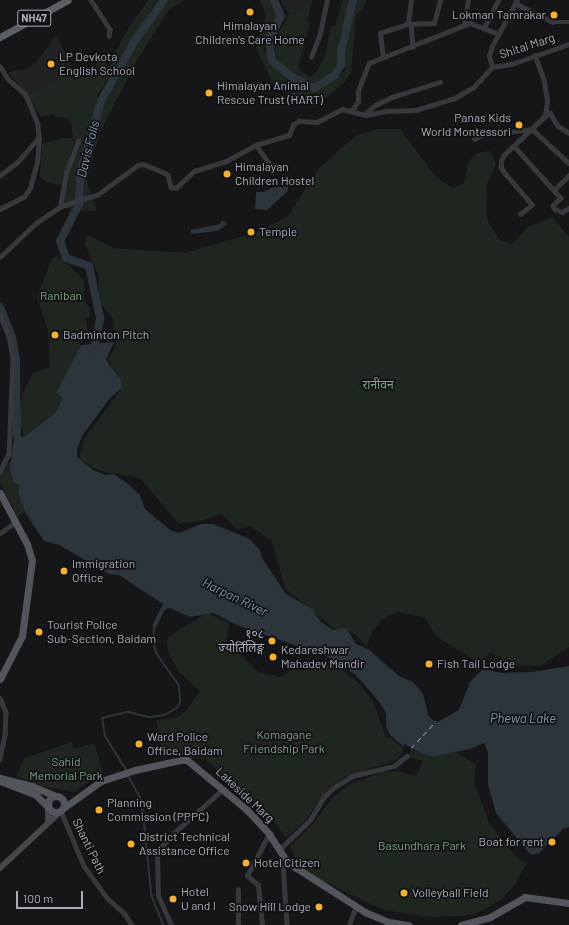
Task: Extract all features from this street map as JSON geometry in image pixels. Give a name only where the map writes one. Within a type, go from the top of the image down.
[{"type":"highway","name":"NH47","points":[[0,37],[68,0]]},
{"type":"main road","points":[[0,493],[32,556],[31,581],[22,636],[0,679]]},
{"type":"main road","name":"Lakeside Marg","points":[[61,811],[97,783],[135,770],[185,760],[223,789],[247,810],[270,834],[285,859],[356,906],[382,920],[409,925]]},
{"type":"main road","points":[[0,778],[58,796],[69,798],[83,794]]},
{"type":"main road","points":[[0,781],[36,796],[54,813],[61,811],[64,802],[58,796]]},
{"type":"main road","points":[[46,826],[50,818],[48,800],[58,796]]},
{"type":"main road","name":"Shanti Path","points":[[0,868],[61,811]]},
{"type":"main road","points":[[462,925],[482,923],[525,897],[569,903]]},
{"type":"street","points":[[91,0],[110,29],[109,36]]},
{"type":"street","points":[[311,57],[320,33],[328,0]]},
{"type":"street","points":[[411,0],[410,24],[413,47]]},
{"type":"street","points":[[383,58],[380,33],[410,24],[434,23],[440,0]]},
{"type":"street","points":[[464,25],[468,0]]},
{"type":"street","points":[[484,28],[498,0]]},
{"type":"street","points":[[0,257],[30,227],[60,207],[95,196],[143,164],[168,175],[171,187],[176,188],[194,171],[226,161],[256,145],[288,135],[293,124],[299,120],[317,122],[338,110],[365,114],[416,110],[453,99],[474,86],[492,67],[489,56],[516,1],[553,22],[569,22]]},
{"type":"street","points":[[351,111],[358,102],[358,91],[366,66],[464,25],[475,24],[499,34]]},
{"type":"street","name":"Shital Marg","points":[[492,67],[535,56],[569,44]]},
{"type":"street","points":[[535,56],[544,81],[547,101],[545,116]]},
{"type":"street","points":[[0,66],[8,79],[25,94],[38,124],[39,138],[37,162],[28,192],[24,197],[0,209]]},
{"type":"street","points":[[365,114],[375,105],[392,97],[440,82]]},
{"type":"street","points":[[520,214],[532,205],[501,168],[502,156],[550,113],[558,126],[569,133]]},
{"type":"street","points":[[474,139],[487,132],[499,133],[532,129],[569,163]]},
{"type":"street","points":[[0,176],[17,163],[39,138]]},
{"type":"street","points":[[60,207],[66,173],[78,141]]},
{"type":"street","points":[[256,145],[269,163],[280,168]]},
{"type":"street","points":[[514,146],[561,198],[553,206],[555,209],[562,212],[569,208]]},
{"type":"street","points":[[554,190],[569,174]]},
{"type":"street","points":[[0,314],[9,336],[13,359],[9,454],[0,472]]},
{"type":"street","points":[[0,533],[16,522]]},
{"type":"street","points":[[0,698],[6,712],[6,736],[0,759]]},
{"type":"street","points":[[279,850],[310,820],[333,788],[352,776],[394,766],[407,756]]},
{"type":"street","points":[[171,925],[158,896],[157,856],[160,848],[174,833],[223,789]]},
{"type":"street","name":"Shanti Path","points":[[61,811],[84,866],[107,898],[124,913],[132,925]]},
{"type":"street","points":[[262,925],[258,885],[247,876],[270,834]]},
{"type":"street","points":[[285,859],[283,864],[287,925]]},
{"type":"street","points":[[238,890],[238,925]]},
{"type":"street","points":[[349,925],[356,906]]},
{"type":"shaded area","points":[[280,0],[303,0],[301,11],[289,14]]},
{"type":"shaded area","name":"LP Devkota English School","points":[[56,35],[72,67],[64,77],[28,95],[8,73],[16,70],[25,70],[37,61]]},
{"type":"green space","points":[[148,0],[160,0],[151,9],[144,25],[98,94],[80,169],[78,204],[75,210],[62,207],[67,174],[78,144],[73,138],[71,121],[62,117],[56,117],[54,114],[41,117],[28,95],[64,77],[72,67],[74,71],[95,69],[97,63],[102,60],[109,66],[127,30]]},
{"type":"green space","points":[[169,0],[185,0],[169,9],[136,62],[99,134],[87,181],[97,211],[81,210],[81,175],[105,101],[118,81],[122,68],[159,7]]},
{"type":"green space","points":[[259,0],[273,0],[279,15],[264,49],[278,71],[289,80],[316,92],[340,76],[345,70],[344,51],[352,7],[357,0],[366,0],[363,9],[356,14],[351,72],[345,82],[315,107],[274,86],[256,48],[266,14]]},
{"type":"green space","points":[[303,0],[312,0],[307,21],[310,23],[298,68],[310,77],[315,74],[325,57],[331,26],[335,26],[343,0],[352,0],[340,35],[337,68],[314,86],[293,77],[274,63],[276,57],[274,42],[271,39],[284,25],[289,14],[301,11]]},
{"type":"green space","name":"रानीवन","points":[[378,129],[400,129],[436,177],[453,188],[464,183],[468,163],[476,153],[490,151],[496,164],[487,184],[486,213],[489,224],[500,240],[513,244],[526,228],[552,217],[569,237],[569,647],[540,666],[503,665],[501,658],[490,652],[481,664],[437,637],[424,617],[396,612],[383,619],[372,631],[367,647],[353,632],[333,628],[285,588],[272,541],[250,526],[237,529],[221,514],[204,520],[179,524],[140,478],[100,471],[79,459],[84,439],[122,388],[121,379],[111,368],[109,358],[116,345],[113,319],[99,301],[99,277],[85,244],[87,235],[113,248],[185,253],[260,231],[288,216],[319,168],[357,135]]},
{"type":"green space","points":[[63,138],[71,138],[75,142],[61,185],[46,182],[40,177],[42,144]]},
{"type":"green space","name":"Raniban","points":[[57,255],[84,280],[84,301],[90,308],[89,317],[86,318],[88,334],[75,336],[75,341],[81,345],[56,393],[63,398],[55,413],[24,437],[19,417],[22,395],[32,374],[50,367],[48,330],[37,297],[52,258]]},
{"type":"green space","points":[[8,462],[12,464],[10,468],[20,485],[18,492],[25,512],[18,517],[0,483],[0,476]]},
{"type":"green space","name":"Komagane Friendship Park","points":[[207,613],[229,623],[227,641],[258,672],[281,677],[297,665],[315,660],[332,662],[358,683],[372,699],[386,738],[391,738],[404,749],[397,760],[342,778],[328,789],[305,820],[286,838],[273,819],[206,760],[176,754],[163,757],[156,720],[176,718],[186,711],[200,691],[179,672],[170,656],[166,642],[169,636]]},
{"type":"green space","name":"Sahid Memorial Park","points":[[72,742],[74,749],[94,743],[103,772],[74,792],[46,787],[16,776],[25,758]]},
{"type":"green space","name":"Basundhara Park","points":[[413,749],[422,754],[455,751],[476,765],[474,782],[489,823],[519,860],[527,863],[514,886],[500,901],[477,913],[463,916],[429,917],[383,910],[315,877],[297,861],[290,846],[313,824],[332,798],[349,785],[382,772],[397,771],[416,776],[423,761],[407,756]]},
{"type":"water","points":[[288,186],[288,191],[267,210],[255,209],[256,192],[264,192],[271,188]]},
{"type":"water","points":[[222,220],[228,224],[217,231],[191,234],[191,230],[220,224]]},
{"type":"water","name":"Phewa Lake","points":[[114,342],[106,359],[111,368],[121,379],[122,388],[110,398],[82,436],[77,450],[77,457],[93,470],[105,475],[114,474],[128,484],[140,495],[145,509],[170,530],[179,533],[201,524],[213,524],[248,538],[260,550],[262,558],[286,594],[312,609],[321,622],[333,630],[346,628],[356,644],[368,649],[399,676],[413,682],[423,694],[428,715],[436,723],[459,710],[470,682],[483,669],[502,673],[531,672],[569,666],[569,827],[563,829],[539,853],[531,855],[496,813],[488,784],[488,753],[484,743],[470,749],[434,756],[422,754],[405,744],[403,746],[390,735],[386,727],[386,714],[381,704],[356,675],[326,656],[234,624],[214,613],[190,617],[170,608],[165,609],[156,628],[152,626],[163,604],[119,575],[109,574],[59,545],[44,541],[25,512],[18,492],[20,485],[13,482],[10,468],[14,437],[24,437],[55,413],[63,398],[56,393],[81,345]]},
{"type":"waterway","name":"Davis Falls","points":[[93,355],[100,318],[89,266],[66,258],[60,241],[79,204],[80,174],[101,101],[136,39],[164,0]]},
{"type":"waterway","name":"Davis Falls","points":[[274,0],[281,16],[269,40],[272,61],[292,77],[315,88],[335,75],[341,65],[341,51],[353,0]]},
{"type":"waterway","points":[[0,307],[12,337],[16,360],[17,437]]},
{"type":"waterway","points":[[126,770],[105,737],[102,718],[129,712],[149,717],[165,715],[177,708],[180,702],[179,686],[157,654],[153,643],[154,627]]},
{"type":"waterway","points":[[128,775],[142,800],[152,896],[164,925]]},
{"type":"ferry route","points":[[411,748],[436,721]]},
{"type":"place","name":"Himalayan Children's Care Home","points":[[250,12]]},
{"type":"place","name":"Lokman Tamrakar","points":[[554,15]]},
{"type":"place","name":"LP Devkota English School","points":[[51,64]]},
{"type":"place","name":"Himalayan Animal Rescue Trust (HART)","points":[[209,93]]},
{"type":"place","name":"Panas Kids World Montessori","points":[[519,125]]},
{"type":"place","name":"Himalayan Children Hostel","points":[[227,174]]},
{"type":"place","name":"Temple","points":[[251,232]]},
{"type":"place","name":"Badminton Pitch","points":[[55,335]]},
{"type":"place","name":"Immigration Office","points":[[64,571]]},
{"type":"place","name":"Tourist Police Sub-Section, Baidam","points":[[39,632]]},
{"type":"place","name":"१०८ ज्योर्तिलिङ्ग","points":[[272,641]]},
{"type":"place","name":"Kedareshwar Mahadev Mandir","points":[[273,657]]},
{"type":"place","name":"Fish Tail Lodge","points":[[429,664]]},
{"type":"place","name":"Ward Police Office, Baidam","points":[[139,744]]},
{"type":"place","name":"Planning Commission (PPPC)","points":[[99,810]]},
{"type":"place","name":"Boat for rent","points":[[552,842]]},
{"type":"place","name":"District Technical Assistance Office","points":[[131,844]]},
{"type":"place","name":"Hotel Citizen","points":[[246,863]]},
{"type":"place","name":"Volleyball Field","points":[[404,893]]},
{"type":"place","name":"Hotel U and I","points":[[173,899]]},
{"type":"place","name":"Snow Hill Lodge","points":[[319,907]]},
{"type":"water label","name":"Harpan River","points":[[235,597]]}]
